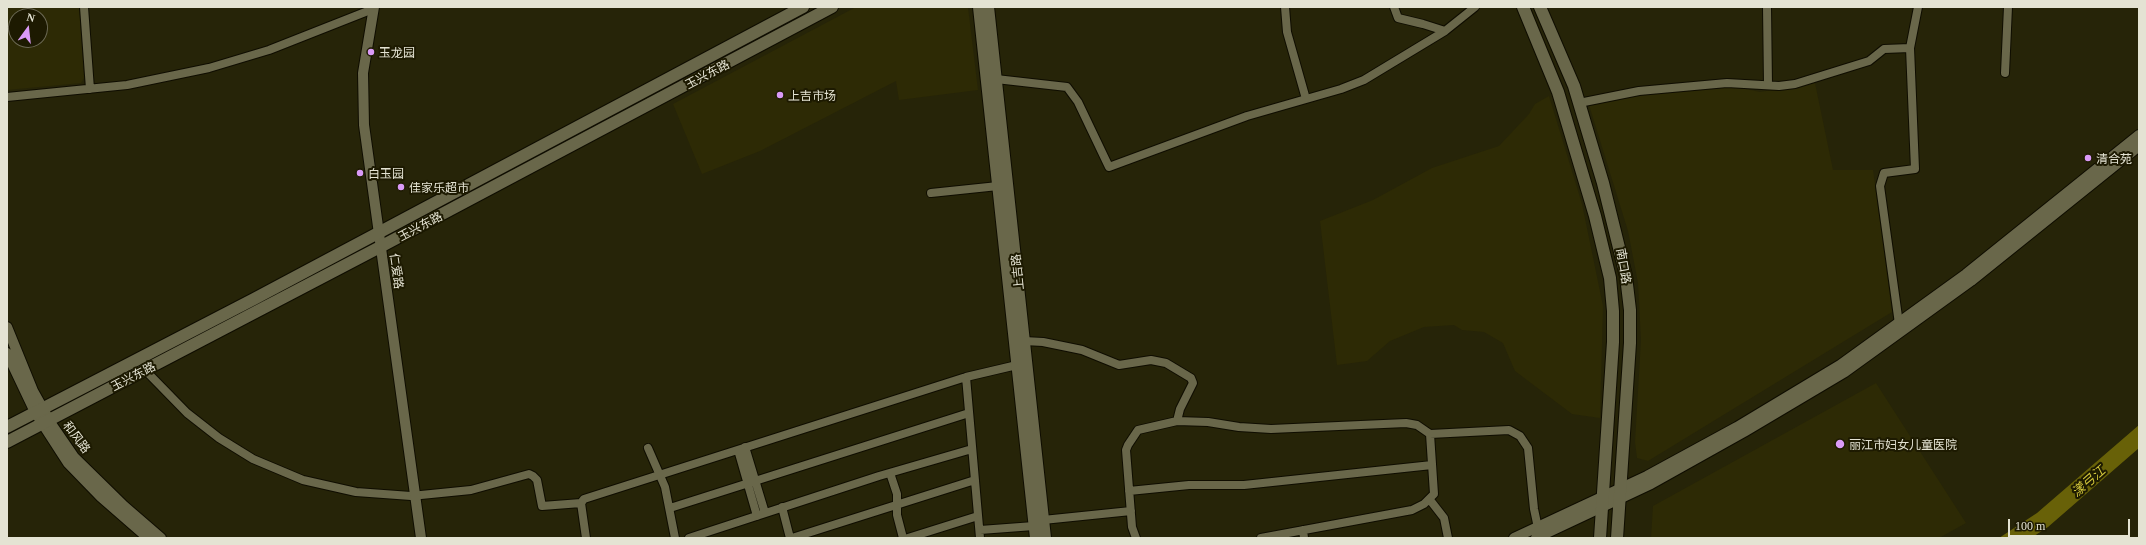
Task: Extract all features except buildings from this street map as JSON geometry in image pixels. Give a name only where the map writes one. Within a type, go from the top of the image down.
[{"type":"main road","name":"玉兴东路","points":[[7,427],[378,233],[803,7]]},
{"type":"main road","name":"玉兴东路","points":[[7,442],[380,247],[832,7]]},
{"type":"main road","name":"上吉路","points":[[979,7],[1017,365],[1039,523],[1045,538]]},
{"type":"main road","name":"上吉路","points":[[988,7],[1024,341],[1039,523],[1036,538]]},
{"type":"main road","name":"南口路","points":[[1523,7],[1558,92],[1595,216],[1610,278],[1613,310],[1613,342],[1600,538]]},
{"type":"main road","name":"南口路","points":[[1540,7],[1579,103],[1619,241],[1629,293],[1630,343],[1617,538]]},
{"type":"street","points":[[84,7],[90,89]]},
{"type":"street","points":[[1285,7],[1287,32],[1306,99]]},
{"type":"street","points":[[1394,7],[1398,18],[1445,31]]},
{"type":"street","points":[[996,80],[1067,87],[1078,102],[1109,167],[1247,116],[1364,80],[1445,31],[1475,7]]},
{"type":"street","points":[[1766,7],[1768,85]]},
{"type":"street","points":[[1899,324],[1880,186],[1884,173],[1915,169],[1910,48],[1918,7]]},
{"type":"street","points":[[2005,73],[2008,7]]},
{"type":"street","points":[[7,98],[90,89],[153,80],[239,59],[269,50],[373,8]]},
{"type":"street","name":"仁爱路","points":[[373,8],[363,73],[362,98],[364,125],[421,538]]},
{"type":"street","points":[[1579,103],[1644,91],[1727,83],[1768,85],[1796,84],[1869,61],[1884,49],[1910,48]]},
{"type":"street","points":[[1620,494],[1840,365],[1899,324],[1966,274],[2139,135]]},
{"type":"street","points":[[1536,538],[1744,432],[1845,372],[1965,285],[2139,146]]},
{"type":"street","points":[[930,193],[998,186]]},
{"type":"street","name":"和风路","points":[[7,327],[38,410]]},
{"type":"street","points":[[1024,341],[1049,343],[1082,350],[1119,365],[1151,360],[1166,363],[1190,378],[1193,383],[1180,409],[1177,421]]},
{"type":"street","name":"和风路","points":[[7,353],[68,462],[101,497],[148,538]]},
{"type":"street","points":[[146,370],[173,400],[203,426],[258,462],[303,480],[338,489],[374,495],[415,496],[471,490],[529,474],[537,480],[542,506],[581,503],[584,499],[966,377],[1017,365]]},
{"type":"street","points":[[966,377],[980,534],[1039,523],[1130,511]]},
{"type":"street","points":[[670,508],[969,413]]},
{"type":"street","points":[[1136,538],[1132,527],[1130,511],[1126,450],[1133,434],[1138,430],[1177,421],[1208,422],[1239,427],[1271,429],[1406,423],[1418,425],[1430,434],[1509,430],[1520,436],[1528,448],[1534,509],[1538,528]]},
{"type":"street","name":"和风路","points":[[45,422],[90,474],[161,538]]},
{"type":"street","points":[[1261,538],[1304,534],[1412,510],[1430,500],[1434,494],[1430,434]]},
{"type":"street","points":[[648,448],[665,487],[676,538]]},
{"type":"street","points":[[742,449],[761,514]]},
{"type":"street","points":[[689,538],[890,473],[972,449]]},
{"type":"street","points":[[1129,491],[1189,485],[1244,485],[1432,465]]},
{"type":"street","points":[[890,473],[897,494],[897,515],[903,538]]},
{"type":"street","points":[[659,475],[670,538]]},
{"type":"street","points":[[782,507],[791,538],[975,480]]},
{"type":"street","points":[[1430,500],[1444,518],[1448,538]]},
{"type":"street","points":[[581,503],[586,538]]},
{"type":"street","points":[[1514,538],[1603,503]]},
{"type":"street","points":[[908,538],[978,516]]},
{"type":"shaded area","points":[[7,7],[79,7],[84,78],[81,83],[7,90]]},
{"type":"shaded area","name":"上吉市场","points":[[856,7],[968,7],[978,90],[899,100],[896,81],[760,151],[702,174],[673,104]]},
{"type":"shaded area","points":[[1815,83],[1833,170],[1873,170],[1892,312],[1648,461],[1637,458],[1635,442],[1641,340],[1638,283],[1628,231],[1589,105],[1642,93],[1737,87],[1760,92]]},
{"type":"shaded area","points":[[1549,96],[1582,204],[1603,306],[1600,418],[1572,414],[1515,371],[1503,343],[1484,332],[1462,330],[1454,325],[1424,327],[1390,341],[1367,361],[1337,365],[1320,221],[1373,200],[1432,168],[1499,146],[1529,114],[1535,104]]},
{"type":"shaded area","name":"丽江市妇女儿童医院","points":[[1876,383],[1966,523],[1939,538],[1651,538],[1653,506]]},
{"type":"water","name":"漾弓江","points":[[2139,425],[2139,448],[2048,527],[2031,538],[1999,538],[2037,513]]},
{"type":"place","name":"玉龙园","points":[[371,52]]},
{"type":"place","name":"上吉市场","points":[[780,95]]},
{"type":"place","name":"清合苑","points":[[2088,158]]},
{"type":"place","name":"白玉园","points":[[360,173]]},
{"type":"place","name":"佳家乐超市","points":[[401,187]]},
{"type":"place","name":"丽江市妇女儿童医院","points":[[1840,444]]}]
